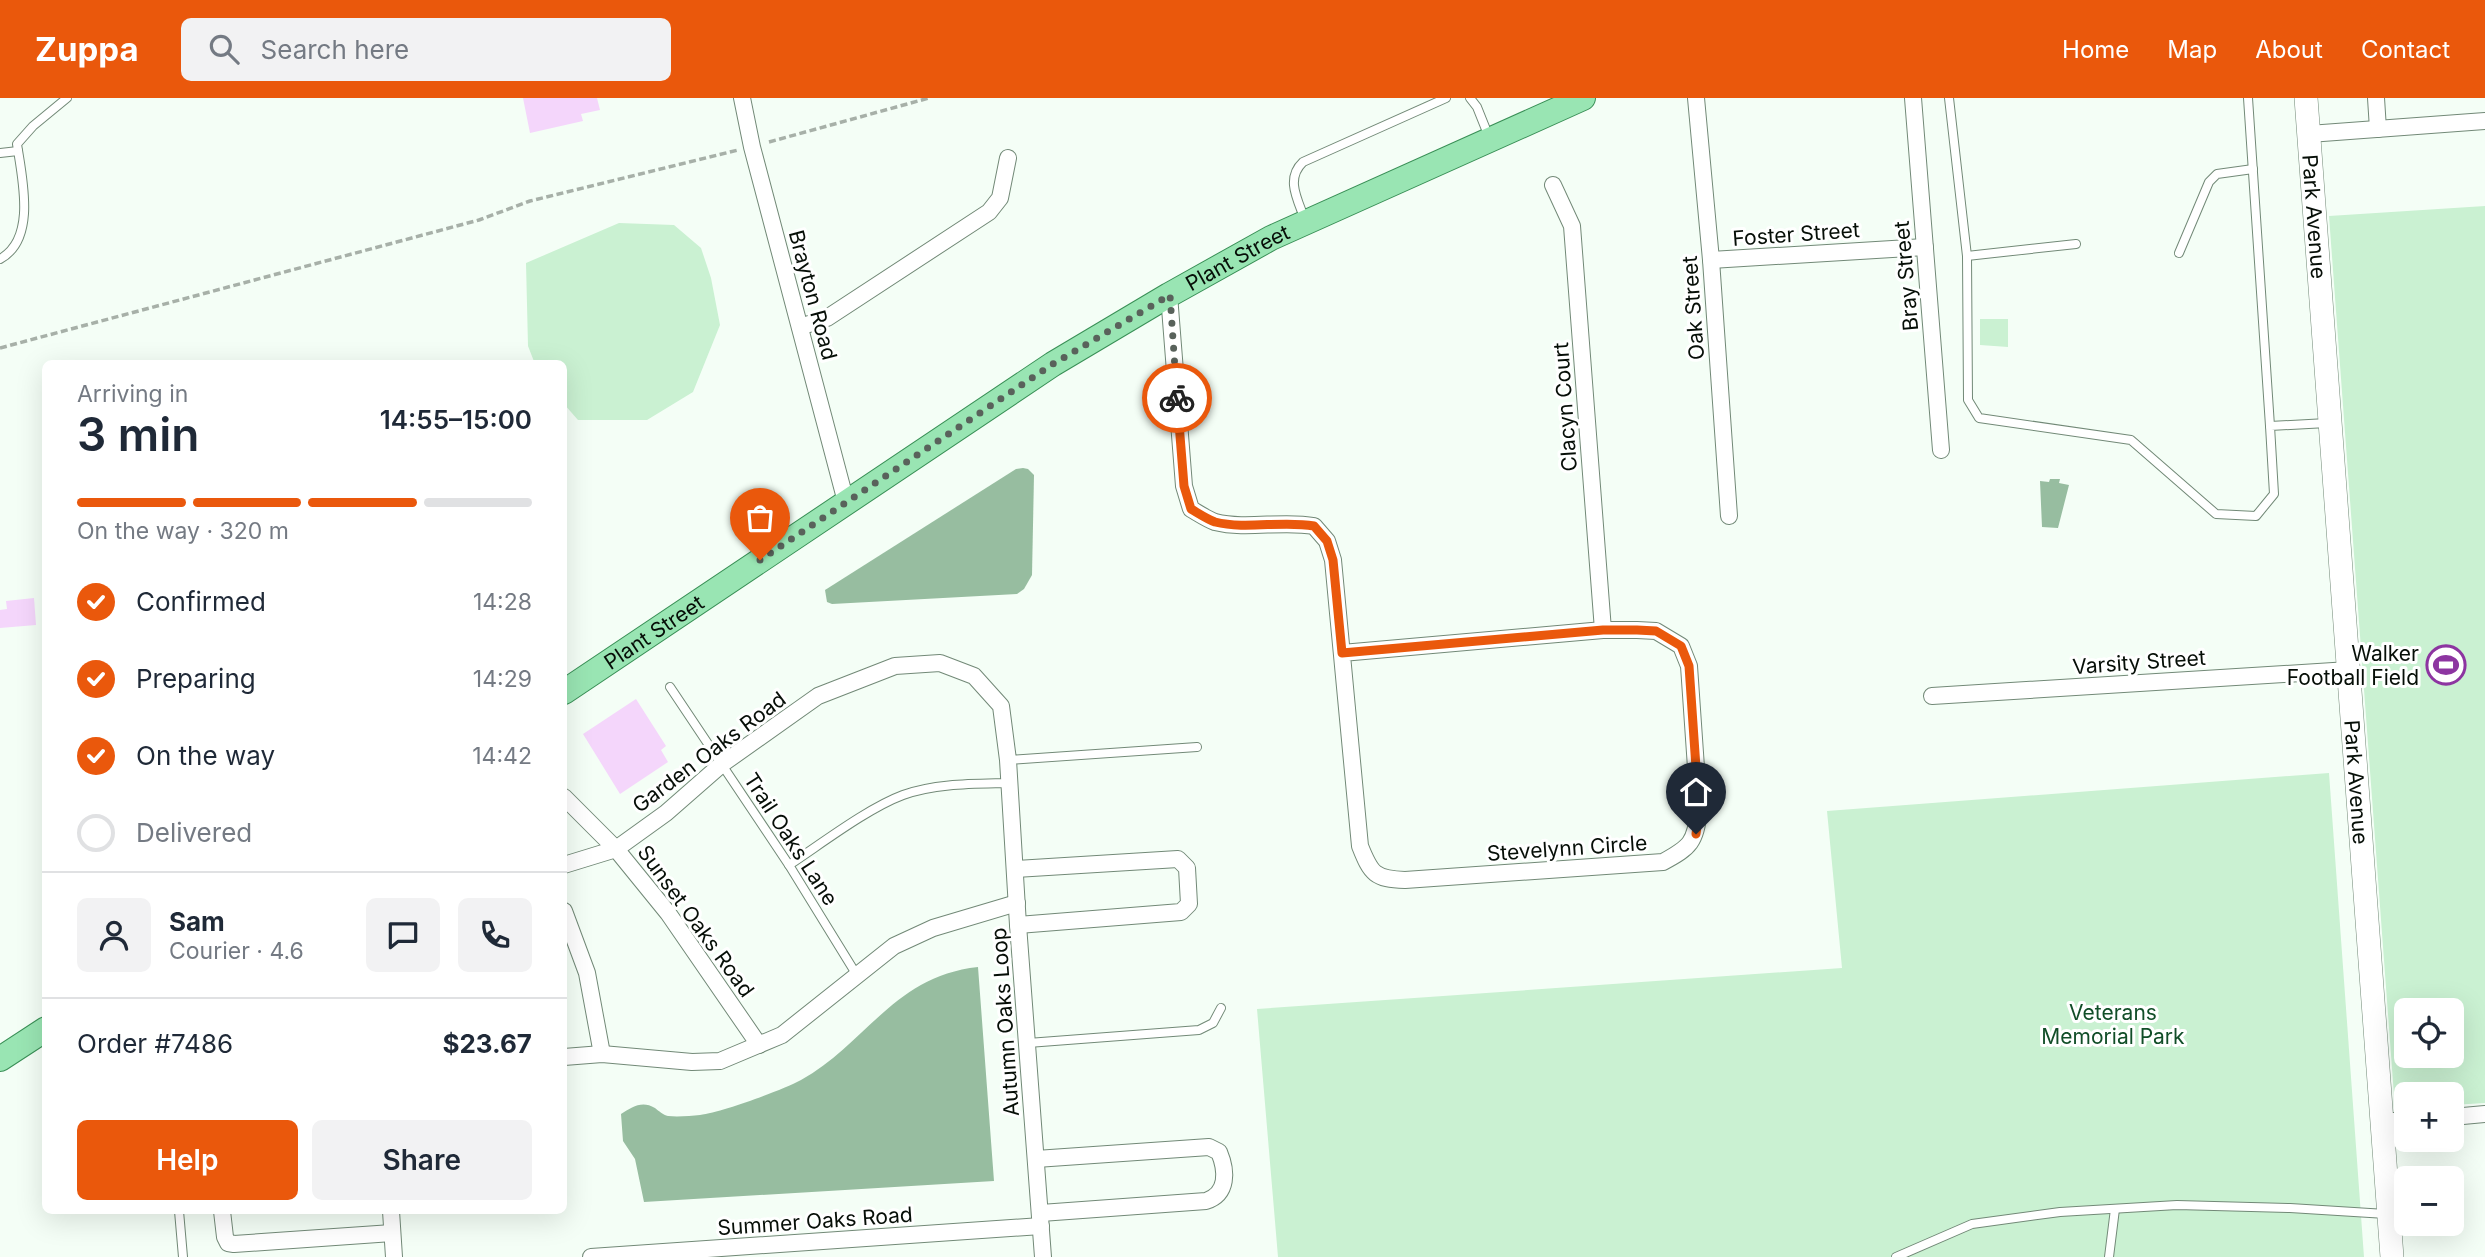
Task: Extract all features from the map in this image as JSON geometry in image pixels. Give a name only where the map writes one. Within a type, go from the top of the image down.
[{"type":"main road","name":"Plant Street","points":[[567,690],[1053,364],[1170,295],[1271,238],[1583,98]]},
{"type":"main road","points":[[0,1059],[42,1032]]},
{"type":"street","name":"Brayton Road","points":[[742,98],[752,147],[846,502]]},
{"type":"street","name":"Oak Street","points":[[1696,98],[1711,260],[1729,516]]},
{"type":"street","name":"Bray Street","points":[[1913,98],[1941,450]]},
{"type":"street","name":"Park Avenue","points":[[2306,98],[2392,1257]]},
{"type":"street","points":[[2376,98],[2378,129]]},
{"type":"street","points":[[2309,134],[2485,121]]},
{"type":"street","points":[[800,327],[827,318],[989,212],[1000,198],[1008,158]]},
{"type":"street","name":"Clacyn Court","points":[[1553,185],[1572,226],[1603,630]]},
{"type":"street","name":"Foster Street","points":[[1711,260],[1925,247]]},
{"type":"street","points":[[1170,295],[1184,486],[1191,509],[1213,521],[1232,525],[1295,522],[1314,526],[1327,541],[1333,560],[1342,653]]},
{"type":"street","name":"Stevelynn Circle","points":[[1603,630],[1656,631],[1681,646],[1689,666],[1699,811],[1696,834],[1683,851],[1663,862],[1384,880],[1369,869],[1360,846],[1342,653],[1603,630]]},
{"type":"street","name":"Garden Oaks Road","points":[[567,864],[616,849],[666,813],[722,764],[818,696],[895,666],[940,663],[974,676],[1001,706],[1009,760],[1017,903]]},
{"type":"street","name":"Varsity Street","points":[[1932,696],[2349,670]]},
{"type":"street","name":"Sunset Oaks Road","points":[[567,800],[616,849],[668,913],[760,1045]]},
{"type":"street","points":[[1015,869],[1178,859],[1187,867],[1189,904],[1181,912],[1018,925]]},
{"type":"street","name":"Autumn Oaks Loop","points":[[567,1057],[602,1054],[692,1062],[720,1061],[782,1035],[894,946],[933,928],[1017,903],[1043,1257]]},
{"type":"street","points":[[567,919],[587,972],[602,1054]]},
{"type":"street","points":[[2464,1116],[2485,1114]]},
{"type":"street","points":[[2382,1122],[2394,1121]]},
{"type":"street","name":"Summer Oaks Road","points":[[591,1257],[1041,1220],[1206,1201],[1216,1198],[1222,1190],[1224,1171],[1219,1152],[1209,1147],[1036,1159]]},
{"type":"street","points":[[222,1214],[225,1237],[228,1243],[234,1244],[392,1233]]},
{"type":"street","points":[[391,1214],[394,1257]]},
{"type":"lane","points":[[0,259],[18,242],[26,197],[17,144],[33,126],[66,98]]},
{"type":"lane","points":[[1306,222],[1293,179],[1296,169],[1303,162],[1445,98]]},
{"type":"lane","points":[[1470,98],[1477,107],[1490,140]]},
{"type":"lane","points":[[1949,98],[1967,256],[1968,400],[1979,418],[2131,440],[2216,514],[2256,516],[2274,494],[2248,98]]},
{"type":"lane","points":[[0,153],[18,151]]},
{"type":"lane","points":[[2179,253],[2209,182],[2217,174],[2253,169]]},
{"type":"lane","points":[[1967,256],[2076,244]]},
{"type":"lane","points":[[2270,426],[2331,423]]},
{"type":"lane","name":"Trail Oaks Lane","points":[[670,687],[789,865],[858,977]]},
{"type":"lane","points":[[1009,760],[1197,747]]},
{"type":"lane","points":[[789,865],[880,806],[904,795],[950,785],[1010,783]]},
{"type":"lane","points":[[1028,1043],[1199,1030],[1213,1023],[1221,1008]]},
{"type":"lane","points":[[1896,1257],[1972,1224],[2060,1212],[2202,1206],[2389,1215]]},
{"type":"lane","points":[[2109,1257],[2115,1209]]},
{"type":"lane","points":[[179,1214],[183,1257]]},
{"type":"path","points":[[0,348],[479,219],[551,195],[752,147],[929,98]]},
{"type":"green space","points":[[2485,206],[2485,1103],[2464,1104],[2464,1082],[2394,1082],[2394,1095],[2329,216]]},
{"type":"green space","points":[[619,223],[674,225],[701,248],[711,278],[720,325],[693,392],[647,420],[578,420],[567,407],[567,360],[533,360],[528,346],[526,263]]},
{"type":"green space","points":[[1980,319],[2008,319],[2008,347],[1980,345]]},
{"type":"green space","name":"Veterans Memorial Park","points":[[2329,773],[2364,1257],[1278,1257],[1257,1009],[1842,968],[1827,811]]},
{"type":"shaded area","points":[[1023,468],[1034,475],[1032,575],[1024,589],[1017,594],[832,604],[827,602],[825,590],[1016,469]]},
{"type":"shaded area","points":[[2050,479],[2060,479],[2059,483],[2069,485],[2058,528],[2042,527],[2040,481],[2049,482]]},
{"type":"shaded area","points":[[978,967],[994,1181],[644,1202],[635,1159],[623,1141],[621,1114],[633,1107],[646,1105],[668,1116],[700,1115],[737,1106],[780,1090],[824,1065],[882,1013],[924,983],[949,973]]},
{"type":"building","points":[[523,98],[597,98],[600,110],[581,114],[583,121],[530,133]]},
{"type":"building","points":[[34,598],[36,625],[0,628],[0,610],[7,609],[6,601]]},
{"type":"building","points":[[636,699],[666,746],[661,750],[668,762],[620,794],[583,734]]},
{"type":"way so far","points":[[760,560],[1053,364],[1170,295],[1177,398]]},
{"type":"place","name":"Walker Football Field","points":[[2446,665]]},
{"type":"route","points":[[1177,398],[1184,486],[1191,509],[1213,521],[1232,525],[1295,522],[1314,526],[1327,541],[1333,560],[1342,653],[1603,630],[1656,631],[1681,646],[1689,666],[1699,811],[1696,834]]}]
